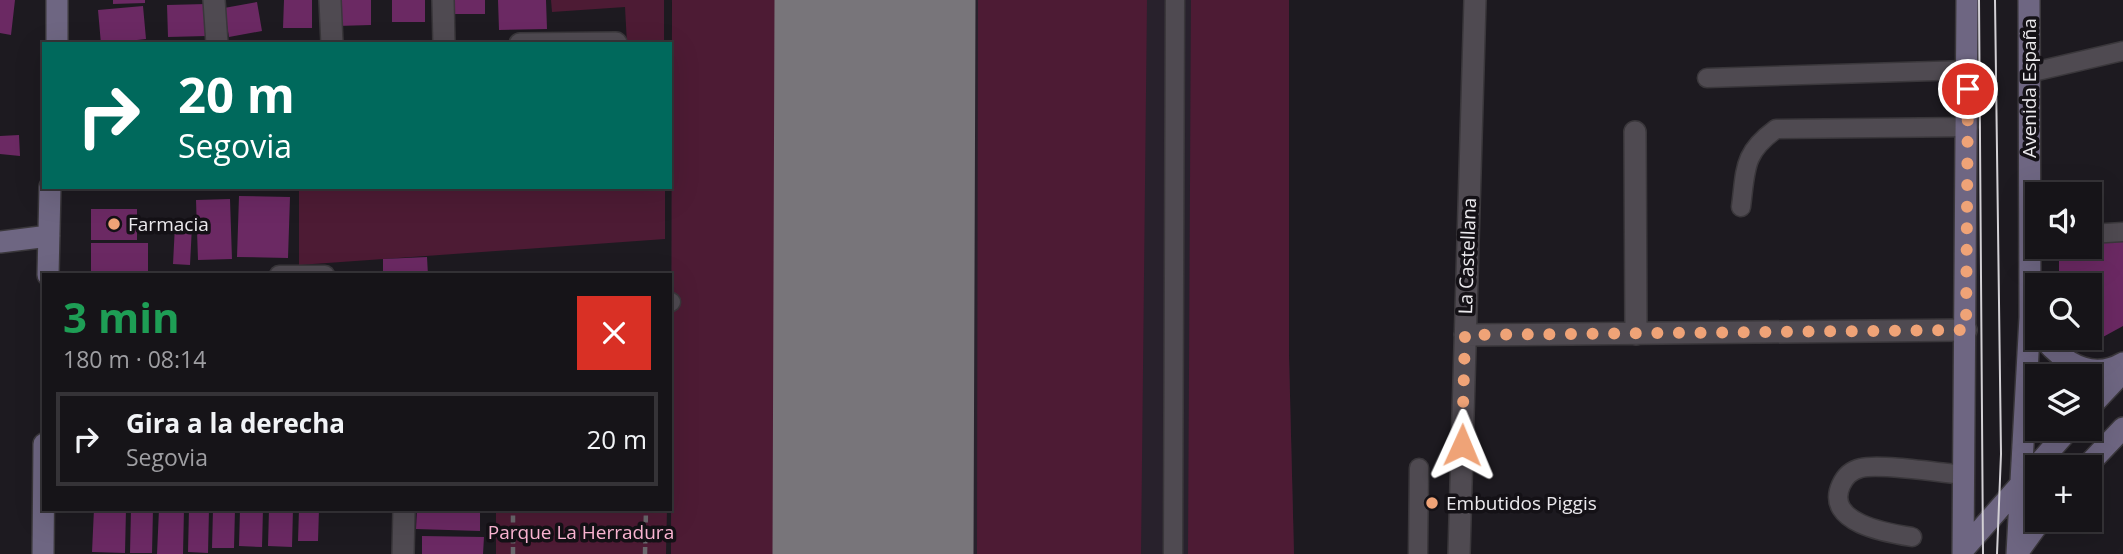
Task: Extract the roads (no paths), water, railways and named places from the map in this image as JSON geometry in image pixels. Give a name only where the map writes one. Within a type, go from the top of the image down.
[{"type":"main road","points":[[57,0],[57,42]]},
{"type":"main road","points":[[1963,552],[1967,0]]},
{"type":"main road","name":"Avenida España","points":[[2029,0],[2032,182]]},
{"type":"main road","points":[[48,273],[50,189]]},
{"type":"main road","points":[[0,242],[49,236]]},
{"type":"main road","name":"Avenida España","points":[[2017,554],[2031,350]]},
{"type":"main road","points":[[2056,350],[2073,365],[2093,372],[2112,370],[2123,363]]},
{"type":"main road","points":[[2102,394],[2123,372]]},
{"type":"main road","points":[[2097,455],[2123,428]]},
{"type":"main road","points":[[1963,552],[2059,441]]},
{"type":"main road","points":[[43,511],[43,554]]},
{"type":"main road","points":[[2017,554],[2032,532]]},
{"type":"street","points":[[214,0],[217,42]]},
{"type":"street","points":[[330,0],[332,42]]},
{"type":"street","points":[[443,0],[444,42]]},
{"type":"street","name":"La Castellana","points":[[1459,554],[1475,0]]},
{"type":"street","points":[[1635,132],[1636,334]]},
{"type":"street","points":[[1465,335],[1966,330]]},
{"type":"street","points":[[403,554],[404,511]]},
{"type":"lane","points":[[1173,554],[1175,0]]},
{"type":"lane","points":[[2029,73],[2123,51]]},
{"type":"lane","points":[[1707,78],[1967,70]]},
{"type":"lane","points":[[1741,207],[1746,161],[1756,144],[1776,129],[1968,127]]},
{"type":"lane","points":[[2102,233],[2123,232]]},
{"type":"lane","points":[[1912,537],[1882,533],[1850,518],[1839,505],[1838,491],[1845,476],[1862,467],[1964,475]]},
{"type":"lane","points":[[1418,554],[1419,468]]},
{"type":"tram line","points":[[1979,0],[1983,554]]},
{"type":"tram line","points":[[1995,0],[2001,454],[1997,554]]},
{"type":"place","name":"Farmacia","points":[[114,224]]},
{"type":"place","name":"Embutidos Piggis","points":[[1432,503]]},
{"type":"park label","name":"Parque La Herradura","points":[[581,532]]}]
